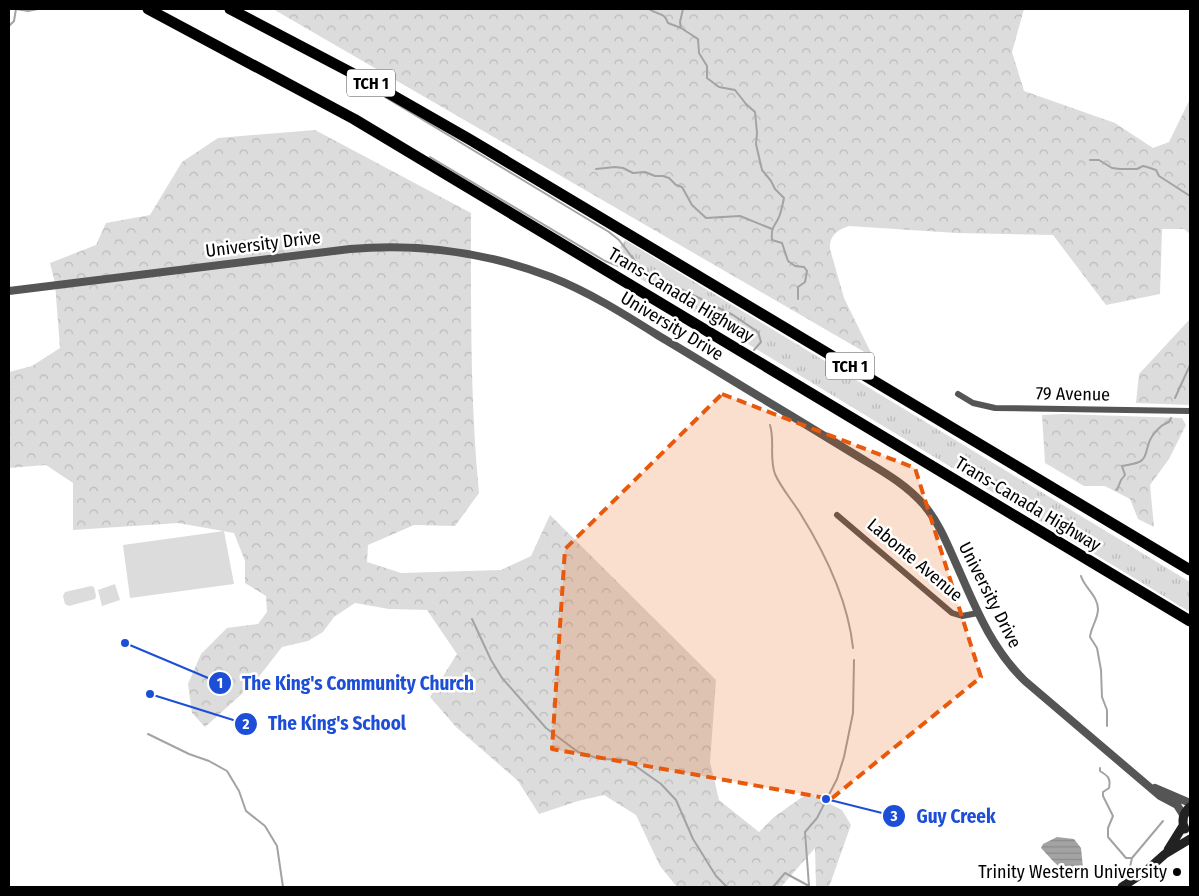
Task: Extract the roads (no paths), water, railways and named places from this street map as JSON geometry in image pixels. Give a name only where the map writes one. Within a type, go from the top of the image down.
[{"type":"highway","name":"Trans-Canada Highway","points":[[148,9],[286,82],[413,153],[1190,621]]},
{"type":"highway","name":"Trans-Canada Highway","points":[[230,9],[371,83],[469,139],[1190,570]]},
{"type":"main road","points":[[1165,854],[1183,826],[1184,816],[1190,807]]},
{"type":"main road","points":[[1183,826],[1190,835]]},
{"type":"main road","points":[[1122,887],[1147,870],[1165,854],[1190,839]]},
{"type":"street","name":"University Drive","points":[[9,291],[370,247],[412,247],[450,250],[521,266],[566,283],[605,303],[902,484],[923,504],[937,523],[978,613],[999,651],[1025,681],[1160,796],[1178,806],[1184,816]]},
{"type":"street","name":"79 Avenue","points":[[958,394],[973,403],[995,408],[1190,411]]},
{"type":"street","name":"Labonte Avenue","points":[[837,515],[952,613],[962,616],[978,613]]},
{"type":"street","name":"University Drive","points":[[1150,786],[1190,803]]},
{"type":"waterway","points":[[9,26],[14,21],[16,9],[28,11],[38,9]]},
{"type":"waterway","points":[[649,9],[663,15],[668,23],[681,28],[698,39],[699,53],[707,66],[707,78],[719,87],[735,90],[755,112],[756,144],[762,170],[775,189],[784,198],[779,217],[772,229],[772,240],[782,243],[788,261],[795,266],[804,267],[807,271],[805,282],[798,287],[798,299]]},
{"type":"waterway","points":[[681,28],[680,22],[683,9]]},
{"type":"waterway","points":[[385,97],[609,232],[619,240],[641,269],[733,315],[758,332],[761,342],[754,350]]},
{"type":"waterway","points":[[430,157],[605,261],[632,271],[641,269]]},
{"type":"waterway","points":[[1090,160],[1099,160],[1112,168],[1137,169],[1143,166],[1156,170],[1159,176],[1190,196]]},
{"type":"waterway","points":[[596,169],[615,167],[623,168],[633,173],[645,172],[669,178],[676,185],[682,187],[692,205],[706,218],[740,216],[772,229]]},
{"type":"waterway","points":[[1175,398],[1190,365]]},
{"type":"waterway","points":[[1117,490],[1125,475],[1122,466],[1140,462],[1145,456],[1153,435],[1169,422],[1171,418]]},
{"type":"waterway","points":[[770,425],[772,462],[775,474],[809,528],[834,578],[846,612],[853,648]]},
{"type":"waterway","points":[[1081,576],[1096,600],[1098,609],[1090,637],[1097,648],[1101,670],[1102,697],[1107,710],[1107,726]]},
{"type":"waterway","points":[[472,619],[491,660],[502,678],[546,728],[578,752],[600,759],[627,760],[661,784],[676,800],[693,839],[716,876],[727,887]]},
{"type":"waterway","points":[[773,887],[785,873],[809,886],[805,832],[817,818],[837,779],[844,757],[853,713],[854,660]]},
{"type":"waterway","points":[[148,734],[227,771],[239,791],[246,811],[265,826],[277,846],[283,887]]},
{"type":"waterway","points":[[1100,768],[1100,771],[1107,776],[1110,782],[1109,788],[1103,792],[1103,796],[1113,816],[1108,828],[1108,837],[1126,858],[1132,858],[1130,867]]},
{"type":"waterway","points":[[1132,858],[1163,821]]},
{"type":"place","name":"The King's Community Church","points":[[125,643]]},
{"type":"place","name":"The King's School","points":[[150,694]]},
{"type":"place","name":"Guy Creek","points":[[826,799]]},
{"type":"place","name":"Trinity Western University","points":[[1177,872]]}]
